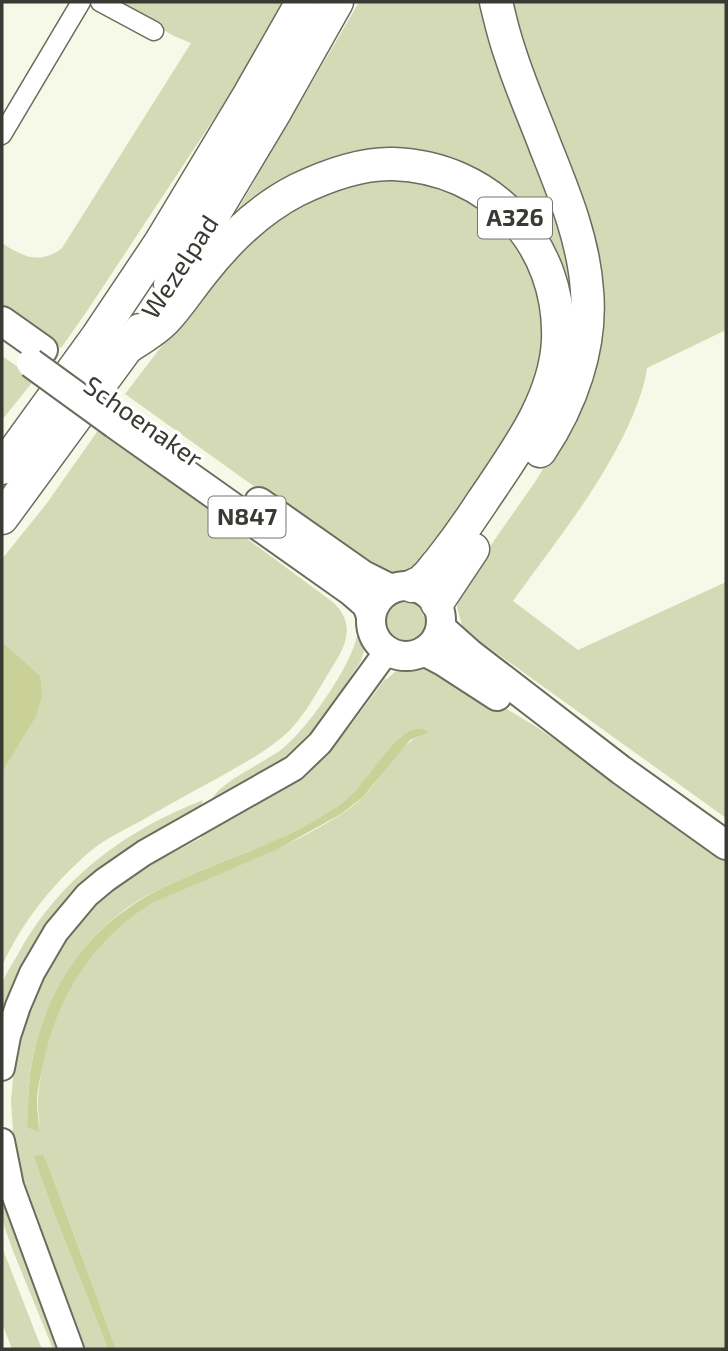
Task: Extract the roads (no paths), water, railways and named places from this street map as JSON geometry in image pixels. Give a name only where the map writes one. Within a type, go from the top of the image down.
[{"type":"highway","name":"Wezelpad","points":[[2,468],[97,337],[160,243],[302,2]]},
{"type":"highway","name":"Wezelpad","points":[[2,518],[128,347],[190,254],[337,2]]},
{"type":"highway","name":"A326","points":[[420,602],[451,580],[543,447],[567,404],[580,368],[586,326],[587,292],[582,255],[566,199],[510,53],[496,2]]},
{"type":"highway","name":"A326","points":[[128,347],[165,321],[222,250],[265,211],[295,191],[325,178],[358,168],[380,165],[422,167],[480,188],[502,205],[522,226],[548,273],[556,305],[558,341],[552,375],[539,410],[511,459],[424,580],[420,602]]},
{"type":"highway","points":[[2,445],[32,427]]},
{"type":"main road","name":"Schoenaker","points":[[2,321],[37,357],[351,591],[368,605],[371,616]]},
{"type":"main road","name":"Schoenaker","points":[[2,343],[37,357]]},
{"type":"main road","name":"Schoenaker","points":[[120,417],[363,575],[420,602],[469,653],[621,770],[726,845]]},
{"type":"main road","points":[[2,1068],[15,1016],[32,973],[56,932],[87,895],[144,853],[294,768],[320,743],[387,651],[411,656],[425,651],[438,637],[420,602],[382,596],[371,616]]},
{"type":"main road","name":"N847","points":[[371,616],[376,639],[387,651]]},
{"type":"main road","name":"Schoenaker","points":[[425,651],[621,770]]},
{"type":"main road","points":[[2,1141],[11,1186],[71,1349]]},
{"type":"street","points":[[2,135],[9,108],[81,2]]},
{"type":"street","points":[[100,2],[155,31]]}]
